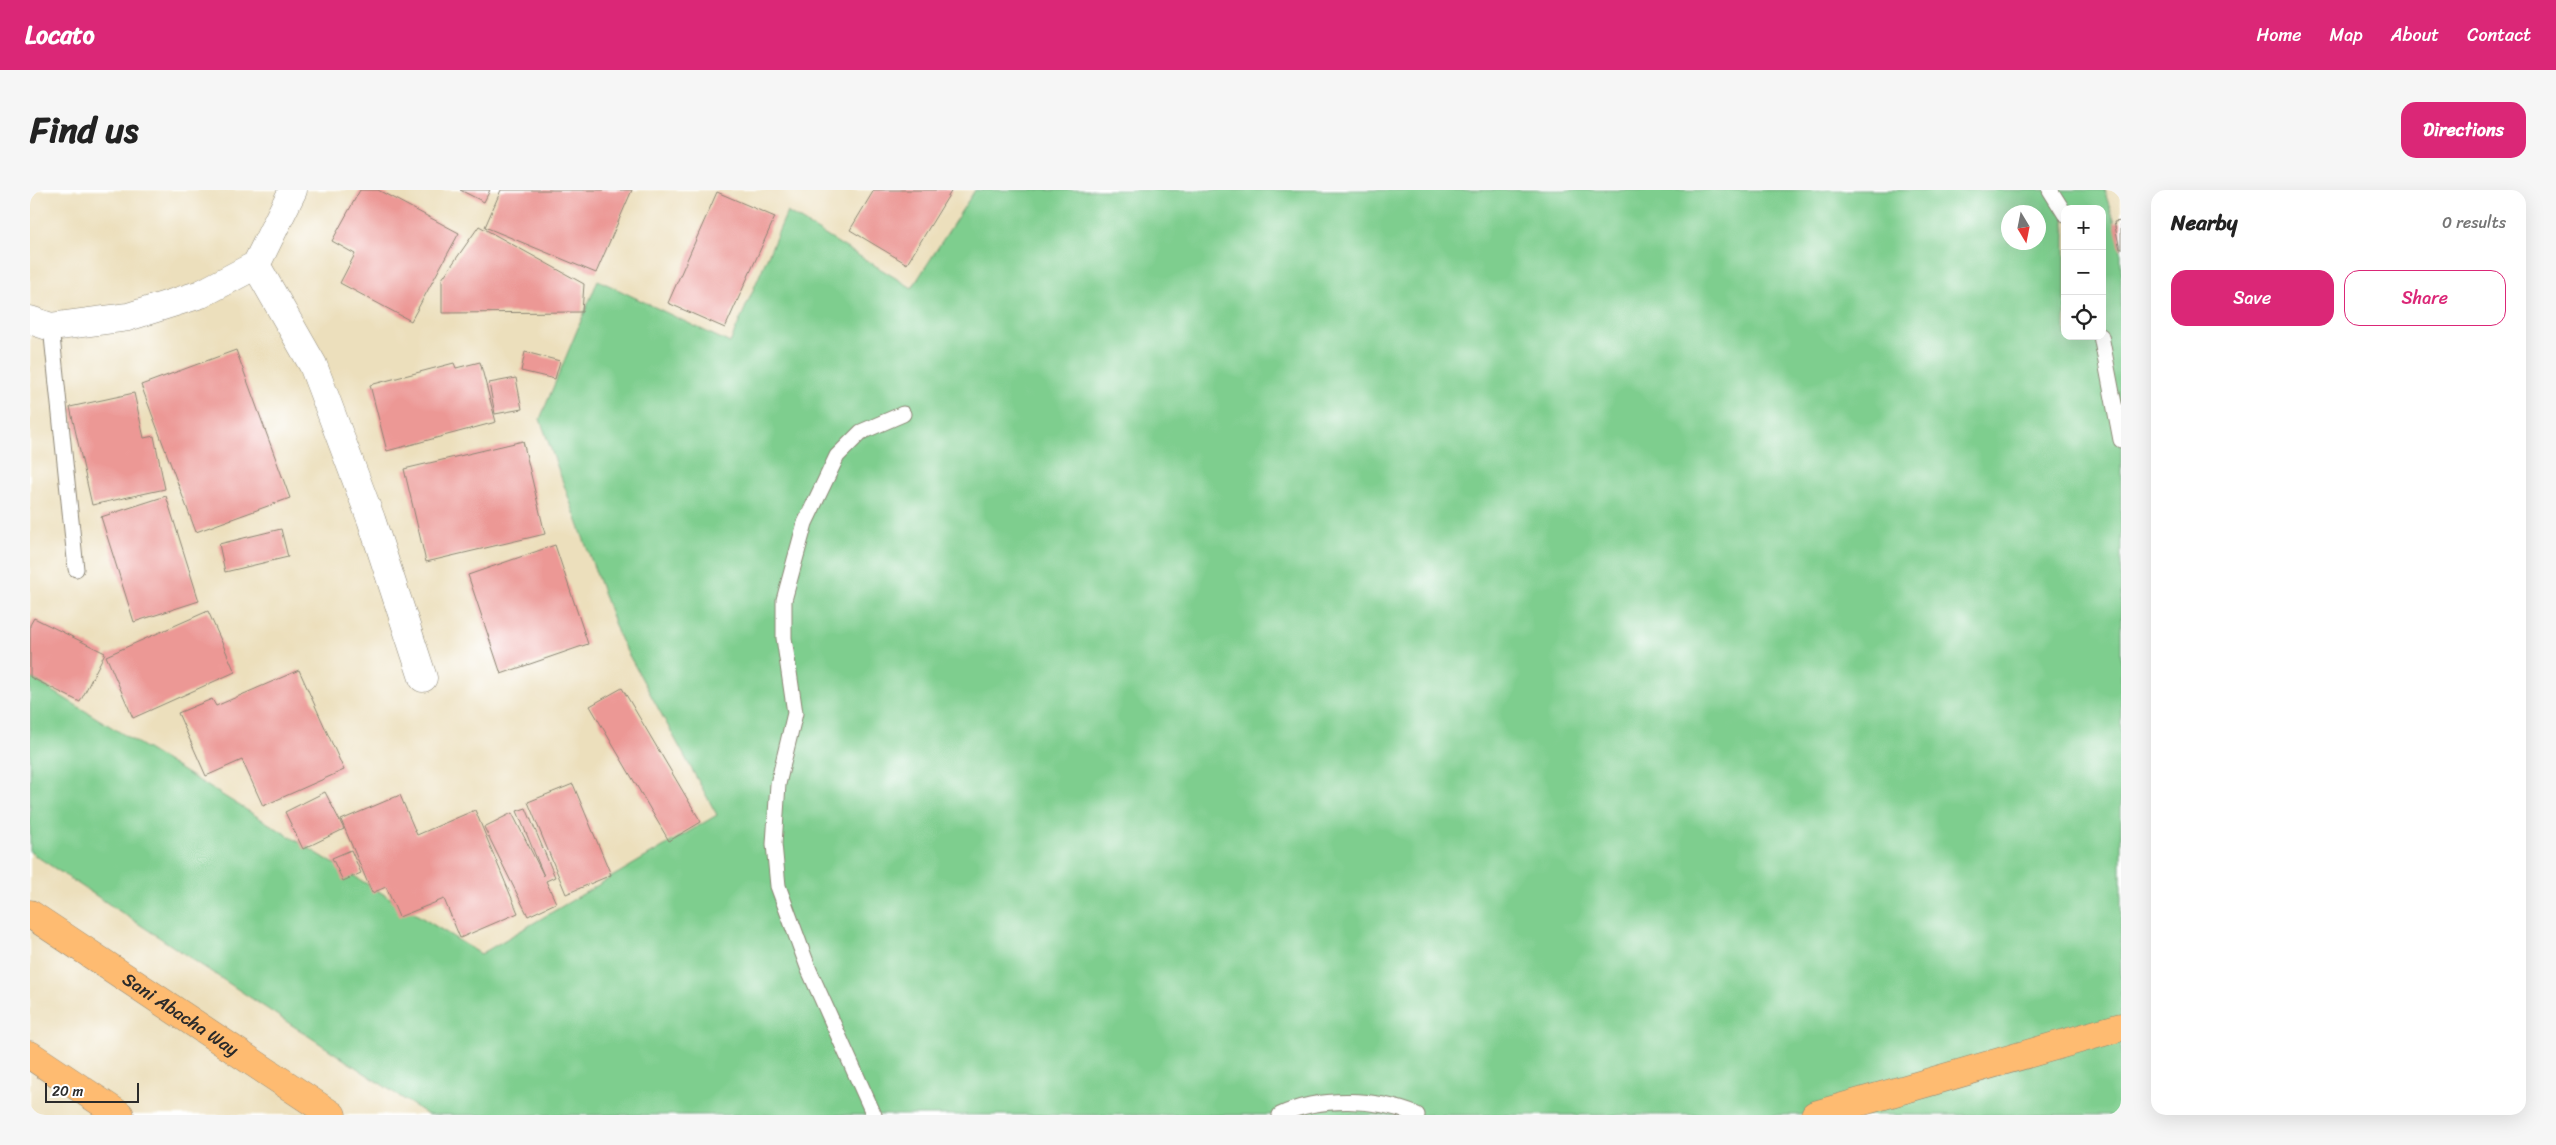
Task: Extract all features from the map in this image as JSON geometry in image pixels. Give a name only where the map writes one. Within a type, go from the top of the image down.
[{"type":"highway","name":"Sani Abacha Way","points":[[30,914],[332,1115]]},
{"type":"highway","points":[[1815,1115],[2121,1027]]},
{"type":"highway","points":[[30,1055],[120,1115]]},
{"type":"street","points":[[40,323],[128,317],[201,294],[256,265],[293,190]]},
{"type":"street","points":[[256,265],[313,365],[371,519],[423,678]]},
{"type":"lane","points":[[2050,190],[2061,208]]},
{"type":"lane","points":[[40,323],[76,569]]},
{"type":"lane","points":[[2102,340],[2121,440]]},
{"type":"lane","points":[[874,1115],[809,970],[778,886],[774,844],[778,784],[795,713],[784,638],[784,600],[806,523],[837,456],[861,432],[903,414]]},
{"type":"lane","points":[[1280,1115],[1294,1108],[1345,1100],[1406,1110],[1417,1115]]},
{"type":"green space","points":[[975,190],[2104,190],[2121,240],[2121,1115],[428,1115],[30,852],[30,677],[481,954],[717,815],[620,639],[540,419],[598,280],[730,343],[787,212],[912,288]]},
{"type":"building","points":[[360,190],[378,190],[459,233],[411,321],[340,283],[355,254],[332,241]]},
{"type":"building","points":[[460,190],[490,190],[484,202]]},
{"type":"building","points":[[501,190],[632,190],[596,273],[485,227]]},
{"type":"building","points":[[874,190],[952,190],[907,264],[850,230]]},
{"type":"building","points":[[717,192],[775,217],[725,328],[668,303]]},
{"type":"building","points":[[2121,221],[2121,249],[2120,249],[2114,222]]},
{"type":"building","points":[[479,226],[584,284],[582,312],[442,313],[442,279]]},
{"type":"building","points":[[236,350],[290,498],[196,532],[141,385]]},
{"type":"building","points":[[525,352],[560,361],[555,379],[521,371]]},
{"type":"building","points":[[480,362],[496,422],[387,451],[370,385],[454,363],[456,368]]},
{"type":"building","points":[[516,378],[522,409],[495,414],[489,383]]},
{"type":"building","points":[[134,393],[144,438],[154,436],[165,489],[92,505],[70,407]]},
{"type":"building","points":[[523,441],[545,534],[426,562],[404,469]]},
{"type":"building","points":[[166,496],[199,601],[134,622],[101,517]]},
{"type":"building","points":[[281,529],[288,557],[225,572],[219,544]]},
{"type":"building","points":[[555,545],[588,644],[501,674],[468,575]]},
{"type":"building","points":[[208,611],[235,672],[133,718],[106,656]]},
{"type":"building","points":[[34,618],[105,653],[80,702],[30,677],[30,625]]},
{"type":"building","points":[[299,670],[344,770],[263,806],[242,760],[206,776],[178,713],[212,699],[216,706]]},
{"type":"building","points":[[622,688],[701,822],[669,841],[590,706]]},
{"type":"building","points":[[573,784],[611,875],[566,894],[528,802]]},
{"type":"building","points":[[325,792],[344,829],[303,849],[285,812]]},
{"type":"building","points":[[400,795],[417,835],[475,810],[518,913],[460,938],[444,899],[399,917],[386,887],[372,893],[341,820]]},
{"type":"building","points":[[526,808],[555,877],[546,881],[556,903],[528,916],[484,827],[512,813],[544,876],[517,811]]},
{"type":"building","points":[[351,850],[361,873],[343,881],[332,858]]}]
